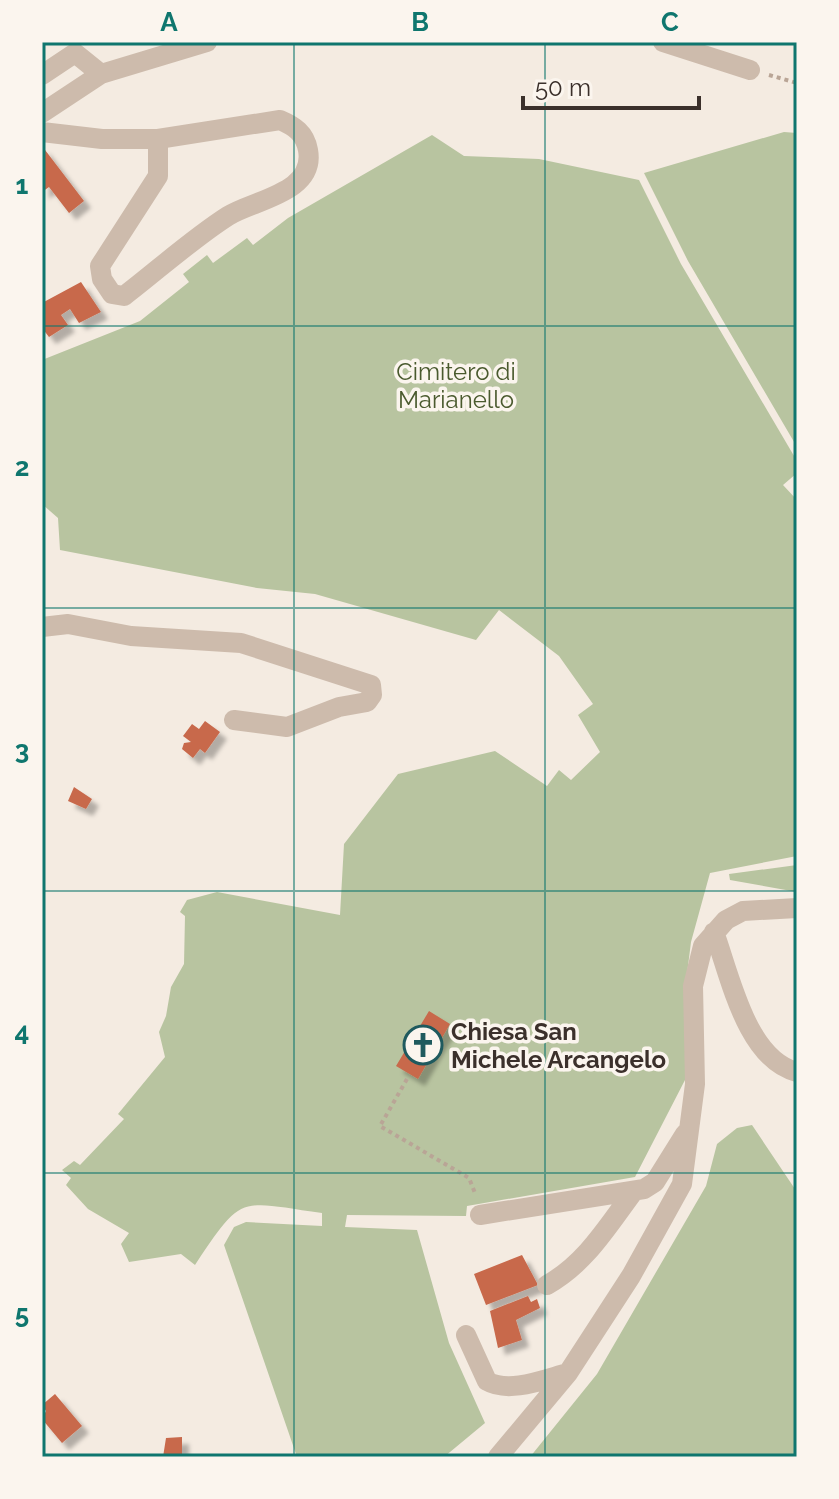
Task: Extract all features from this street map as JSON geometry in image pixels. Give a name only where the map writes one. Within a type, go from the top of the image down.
[{"type":"street","points":[[42,113],[101,74],[207,42]]},
{"type":"street","points":[[663,42],[750,70]]},
{"type":"street","points":[[42,75],[75,53],[101,74]]},
{"type":"street","points":[[42,132],[102,139],[158,139],[280,120],[294,126],[304,137],[309,152],[307,165],[298,180],[278,196],[230,214],[124,296],[112,294],[102,279],[100,266],[158,176],[158,139]]},
{"type":"street","points":[[42,627],[68,624],[131,636],[241,643],[371,685],[372,695],[367,702],[339,707],[287,727],[234,720]]},
{"type":"street","points":[[498,1457],[568,1373],[631,1276],[682,1184],[695,1084],[693,986],[703,946],[714,932],[743,911],[797,908]]},
{"type":"street","points":[[714,932],[747,1027],[771,1057],[797,1072]]},
{"type":"street","points":[[480,1215],[634,1191],[655,1182],[689,1127]]},
{"type":"street","points":[[547,1285],[565,1274],[590,1251],[634,1191]]},
{"type":"street","points":[[466,1335],[487,1381],[495,1385],[528,1384],[568,1373]]},
{"type":"path","points":[[750,70],[797,83]]},
{"type":"path","points":[[407,1079],[380,1126],[469,1178],[480,1215]]},
{"type":"green space","points":[[784,132],[797,133],[797,447],[688,261],[644,173]]},
{"type":"green space","name":"Cimitero di Marianello","points":[[432,135],[464,156],[539,159],[639,180],[681,264],[797,461],[797,473],[783,485],[797,500],[797,856],[710,873],[691,942],[685,990],[685,1080],[635,1177],[467,1206],[466,1216],[347,1215],[345,1227],[417,1230],[449,1343],[485,1423],[444,1457],[297,1457],[224,1245],[234,1227],[246,1222],[322,1226],[322,1213],[258,1205],[245,1208],[223,1225],[195,1265],[181,1254],[129,1262],[121,1244],[129,1233],[88,1209],[66,1185],[71,1178],[62,1170],[74,1161],[80,1165],[124,1119],[118,1114],[165,1057],[159,1032],[166,1016],[171,987],[184,964],[185,916],[180,912],[187,900],[217,892],[340,915],[344,844],[398,774],[495,751],[547,786],[559,770],[571,780],[600,752],[578,715],[593,704],[559,656],[499,610],[476,640],[315,594],[257,588],[60,550],[58,518],[42,504],[42,360],[140,321],[189,282],[183,274],[207,255],[213,263],[247,238],[253,245],[288,218]]},
{"type":"green space","points":[[797,865],[797,892],[730,880],[729,874]]},
{"type":"green space","points":[[752,1125],[797,1192],[797,1457],[530,1457],[597,1374],[706,1186],[717,1144],[737,1128]]},
{"type":"building","points":[[42,146],[84,201],[69,213],[49,187],[42,192]]},
{"type":"building","points":[[81,282],[101,312],[79,323],[70,309],[61,315],[68,325],[49,337],[42,328],[42,303]]},
{"type":"building","points":[[205,721],[220,732],[205,753],[200,749],[193,758],[182,749],[184,743],[191,742],[183,736],[192,724],[199,729]]},
{"type":"building","points":[[74,787],[92,799],[86,809],[68,801]]},
{"type":"building","name":"Chiesa San Michele Arcangelo","points":[[429,1011],[450,1024],[418,1079],[396,1066]]},
{"type":"building","points":[[522,1255],[538,1285],[486,1305],[474,1274]]},
{"type":"building","points":[[528,1296],[531,1302],[537,1299],[540,1308],[516,1320],[522,1340],[498,1348],[490,1311]]},
{"type":"building","points":[[55,1394],[82,1426],[62,1443],[42,1419],[46,1411],[42,1405]]},
{"type":"building","points":[[182,1437],[182,1457],[163,1457],[166,1438]]},
{"type":"place","name":"Chiesa San Michele Arcangelo","points":[[423,1045]]}]
